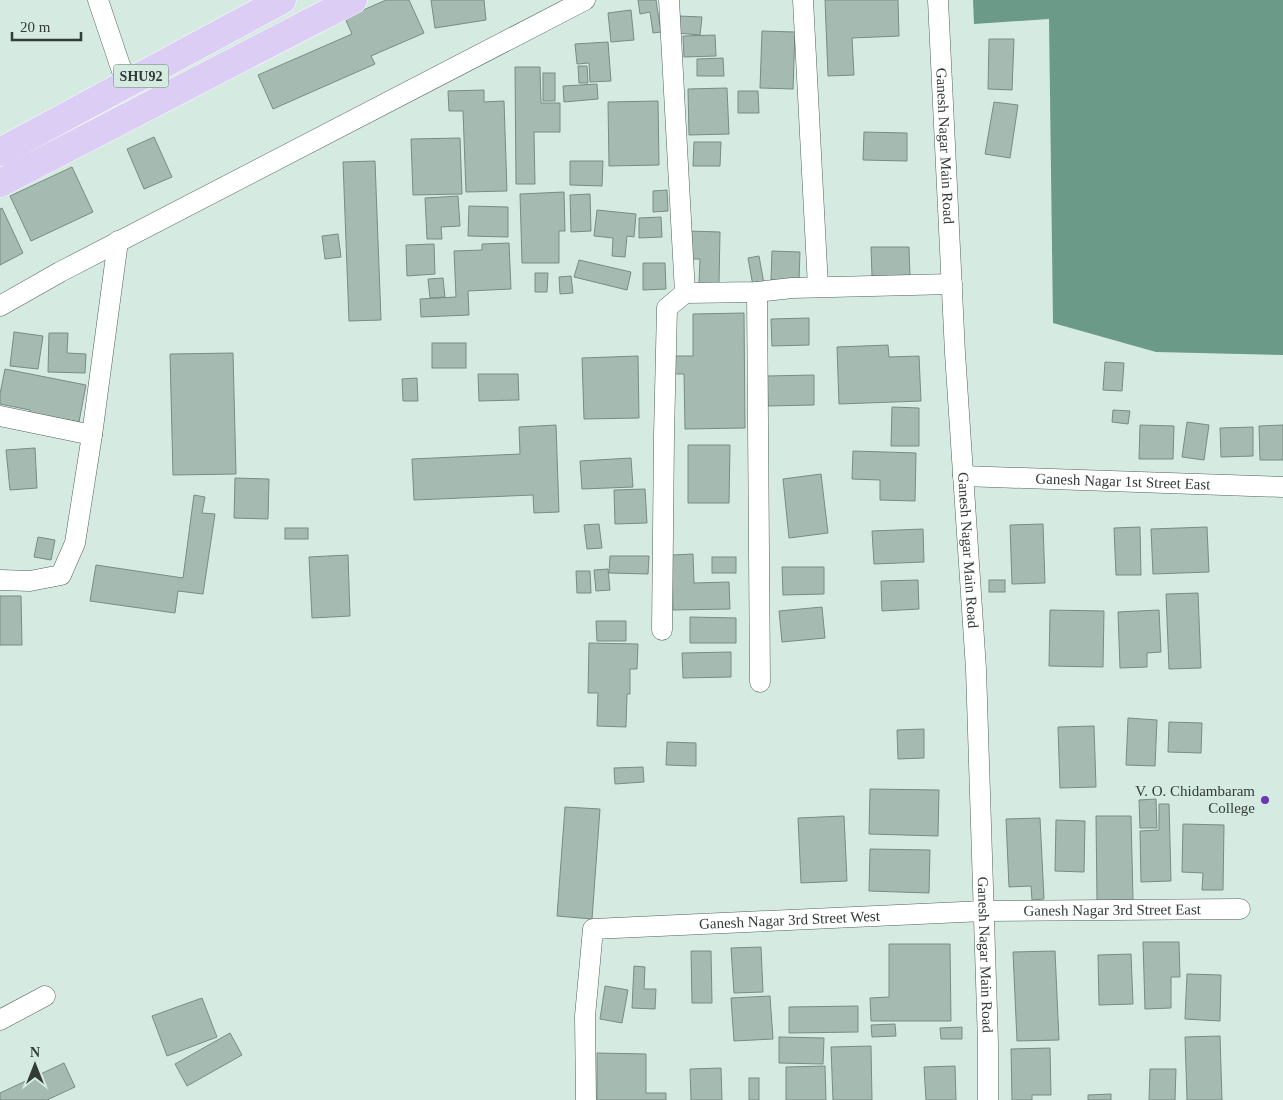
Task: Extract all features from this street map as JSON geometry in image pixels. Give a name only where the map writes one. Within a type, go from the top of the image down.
[{"type":"main road","name":"SHU92","points":[[0,152],[282,0]]},
{"type":"main road","points":[[0,183],[353,0]]},
{"type":"street","points":[[98,0],[126,83]]},
{"type":"street","points":[[0,306],[118,241],[585,0]]},
{"type":"street","points":[[669,0],[685,293]]},
{"type":"street","points":[[803,0],[818,287]]},
{"type":"street","name":"Ganesh Nagar Main Road","points":[[938,0],[952,284],[976,669],[988,1100]]},
{"type":"street","points":[[0,580],[30,581],[61,575],[75,543],[92,435],[118,241]]},
{"type":"street","points":[[662,630],[667,308],[685,293],[757,292],[818,287],[952,284]]},
{"type":"street","points":[[757,292],[760,682]]},
{"type":"street","points":[[0,416],[92,435]]},
{"type":"street","name":"Ganesh Nagar 1st Street East","points":[[964,476],[1283,487]]},
{"type":"street","name":"Ganesh Nagar 3rd Street East","points":[[984,911],[1240,909]]},
{"type":"street","name":"Ganesh Nagar 3rd Street West","points":[[586,1100],[585,1016],[593,929],[984,911]]},
{"type":"street","points":[[0,1020],[45,996]]},
{"type":"shaded area","points":[[973,0],[1283,0],[1283,355],[1156,352],[1053,323],[1049,19],[974,24]]},
{"type":"building","points":[[386,0],[409,0],[424,33],[371,56],[375,64],[273,109],[258,75],[352,34],[345,18]]},
{"type":"building","points":[[431,0],[484,0],[486,20],[435,28]]},
{"type":"building","points":[[638,0],[656,0],[661,32],[653,33],[650,12],[640,14]]},
{"type":"building","points":[[825,0],[898,0],[899,36],[852,38],[854,75],[828,76]]},
{"type":"building","points":[[631,10],[634,40],[611,42],[608,13]]},
{"type":"building","points":[[679,16],[702,17],[700,35],[677,33]]},
{"type":"building","points":[[762,31],[795,32],[793,89],[760,88]]},
{"type":"building","points":[[715,35],[716,56],[684,57],[683,36]]},
{"type":"building","points":[[989,39],[1014,39],[1012,90],[988,89]]},
{"type":"building","points":[[608,42],[611,81],[590,82],[589,63],[577,64],[575,44]]},
{"type":"building","points":[[723,58],[724,76],[697,76],[697,59]]},
{"type":"building","points":[[578,66],[587,66],[588,83],[579,83]]},
{"type":"building","points":[[515,67],[540,67],[541,103],[560,103],[560,132],[534,132],[535,184],[516,184]]},
{"type":"building","points":[[543,73],[555,73],[555,101],[543,101]]},
{"type":"building","points":[[597,84],[598,99],[564,102],[563,86]]},
{"type":"building","points":[[727,88],[729,134],[689,135],[688,89]]},
{"type":"building","points":[[484,90],[484,102],[504,101],[507,191],[466,192],[463,111],[449,111],[448,91]]},
{"type":"building","points":[[738,91],[758,91],[759,113],[738,113]]},
{"type":"building","points":[[658,101],[659,165],[609,166],[608,102]]},
{"type":"building","points":[[994,102],[1018,105],[1010,158],[985,154]]},
{"type":"building","points":[[864,132],[907,133],[907,161],[863,160]]},
{"type":"building","points":[[154,137],[172,177],[144,189],[127,149]]},
{"type":"building","points":[[460,138],[462,194],[413,195],[411,139]]},
{"type":"building","points":[[694,142],[721,142],[720,166],[693,166]]},
{"type":"building","points":[[375,161],[381,320],[349,321],[343,162]]},
{"type":"building","points":[[570,161],[603,161],[602,186],[570,185]]},
{"type":"building","points":[[72,167],[93,212],[31,241],[10,196]]},
{"type":"building","points":[[667,190],[668,211],[653,212],[653,191]]},
{"type":"building","points":[[564,192],[565,231],[559,231],[559,263],[522,263],[520,194]]},
{"type":"building","points":[[590,194],[591,231],[571,232],[570,195]]},
{"type":"building","points":[[458,196],[460,226],[441,227],[442,239],[427,239],[425,198]]},
{"type":"building","points":[[469,206],[508,207],[508,237],[468,236]]},
{"type":"building","points":[[2,208],[23,253],[0,265],[0,209]]},
{"type":"building","points":[[597,210],[636,214],[634,237],[627,236],[625,257],[612,256],[613,238],[594,236]]},
{"type":"building","points":[[661,217],[662,237],[639,238],[639,218]]},
{"type":"building","points":[[688,231],[720,232],[719,285],[699,284],[700,259],[688,259]]},
{"type":"building","points":[[338,234],[341,257],[325,259],[322,236]]},
{"type":"building","points":[[509,243],[511,289],[468,291],[469,315],[421,317],[420,299],[456,297],[454,251],[482,250],[482,244]]},
{"type":"building","points":[[434,244],[435,274],[407,276],[406,245]]},
{"type":"building","points":[[871,247],[909,247],[910,276],[872,276]]},
{"type":"building","points":[[772,251],[800,252],[799,281],[771,280]]},
{"type":"building","points":[[759,256],[764,284],[753,286],[748,258]]},
{"type":"building","points":[[579,260],[631,272],[627,290],[574,277]]},
{"type":"building","points":[[643,263],[665,263],[666,289],[643,290]]},
{"type":"building","points":[[535,273],[548,273],[547,292],[535,292]]},
{"type":"building","points":[[571,276],[573,293],[560,294],[559,277]]},
{"type":"building","points":[[443,278],[445,297],[430,298],[428,279]]},
{"type":"building","points":[[744,313],[745,428],[685,429],[684,374],[673,374],[672,356],[693,356],[693,314]]},
{"type":"building","points":[[809,318],[809,345],[772,346],[771,319]]},
{"type":"building","points":[[14,332],[43,336],[38,369],[10,366]]},
{"type":"building","points":[[49,333],[68,333],[67,353],[86,354],[85,373],[48,372]]},
{"type":"building","points":[[432,343],[466,343],[466,368],[432,368]]},
{"type":"building","points":[[888,345],[889,357],[919,356],[921,401],[839,404],[837,347]]},
{"type":"building","points":[[233,353],[236,474],[173,475],[170,354]]},
{"type":"building","points":[[638,356],[639,418],[584,419],[582,358]]},
{"type":"building","points":[[1105,362],[1124,363],[1122,391],[1103,390]]},
{"type":"building","points":[[5,369],[86,385],[79,422],[30,413],[30,410],[0,404]]},
{"type":"building","points":[[478,374],[518,374],[519,400],[479,401]]},
{"type":"building","points":[[814,375],[814,405],[768,406],[767,376]]},
{"type":"building","points":[[417,378],[418,401],[403,401],[402,379]]},
{"type":"building","points":[[892,407],[919,408],[919,446],[891,446]]},
{"type":"building","points":[[1113,410],[1130,411],[1128,424],[1112,422]]},
{"type":"building","points":[[1187,422],[1209,425],[1204,460],[1182,457]]},
{"type":"building","points":[[556,425],[559,512],[534,513],[533,495],[414,500],[412,459],[520,454],[519,427]]},
{"type":"building","points":[[1140,425],[1174,426],[1173,459],[1139,459]]},
{"type":"building","points":[[1283,425],[1283,460],[1260,460],[1259,426]]},
{"type":"building","points":[[1253,427],[1253,456],[1221,457],[1220,428]]},
{"type":"building","points":[[688,445],[730,445],[729,503],[688,503]]},
{"type":"building","points":[[35,448],[37,488],[10,490],[6,450]]},
{"type":"building","points":[[853,451],[916,453],[915,501],[880,500],[880,480],[852,479]]},
{"type":"building","points":[[631,458],[633,487],[582,489],[580,461]]},
{"type":"building","points":[[821,474],[828,533],[789,538],[783,479]]},
{"type":"building","points":[[235,478],[269,479],[268,519],[234,518]]},
{"type":"building","points":[[645,489],[647,523],[615,524],[614,490]]},
{"type":"building","points":[[194,495],[205,497],[202,513],[215,514],[203,594],[178,591],[175,613],[90,601],[96,565],[183,578]]},
{"type":"building","points":[[599,524],[602,548],[587,549],[584,525]]},
{"type":"building","points":[[1043,524],[1045,583],[1012,584],[1010,525]]},
{"type":"building","points":[[1140,527],[1141,575],[1116,575],[1114,528]]},
{"type":"building","points":[[1207,527],[1209,572],[1153,574],[1151,529]]},
{"type":"building","points":[[285,528],[308,528],[308,539],[285,539]]},
{"type":"building","points":[[923,529],[924,562],[874,564],[872,531]]},
{"type":"building","points":[[38,537],[55,540],[51,560],[34,557]]},
{"type":"building","points":[[693,554],[694,583],[729,582],[730,609],[673,610],[672,555]]},
{"type":"building","points":[[348,555],[350,616],[312,618],[309,557]]},
{"type":"building","points":[[610,556],[649,556],[648,574],[609,573]]},
{"type":"building","points":[[712,557],[736,557],[736,573],[712,573]]},
{"type":"building","points":[[782,567],[824,567],[824,594],[783,595]]},
{"type":"building","points":[[608,569],[610,590],[596,591],[594,570]]},
{"type":"building","points":[[576,571],[590,571],[591,593],[577,593]]},
{"type":"building","points":[[918,580],[919,609],[882,611],[881,581]]},
{"type":"building","points":[[989,580],[1005,580],[1005,592],[989,592]]},
{"type":"building","points":[[1198,593],[1201,668],[1169,669],[1166,594]]},
{"type":"building","points":[[0,596],[21,596],[22,645],[0,645]]},
{"type":"building","points":[[822,607],[825,638],[782,642],[779,611]]},
{"type":"building","points":[[1050,610],[1104,611],[1103,667],[1049,666]]},
{"type":"building","points":[[1159,610],[1161,652],[1147,653],[1147,667],[1120,668],[1118,612]]},
{"type":"building","points":[[690,617],[736,618],[736,643],[690,643]]},
{"type":"building","points":[[596,621],[626,621],[626,641],[597,641]]},
{"type":"building","points":[[589,643],[638,644],[637,669],[630,669],[630,694],[627,694],[626,727],[597,726],[598,693],[588,693]]},
{"type":"building","points":[[731,652],[731,677],[683,678],[682,653]]},
{"type":"building","points":[[1128,718],[1157,720],[1155,766],[1126,765]]},
{"type":"building","points":[[1169,722],[1202,723],[1201,753],[1168,752]]},
{"type":"building","points":[[1094,726],[1096,787],[1060,788],[1058,727]]},
{"type":"building","points":[[924,729],[924,758],[898,759],[897,730]]},
{"type":"building","points":[[667,742],[696,743],[696,766],[666,765]]},
{"type":"building","points":[[643,767],[644,782],[615,784],[614,768]]},
{"type":"building","points":[[870,789],[939,790],[938,836],[869,834]]},
{"type":"building","points":[[1156,799],[1157,828],[1140,828],[1139,800]]},
{"type":"building","points":[[1159,804],[1169,804],[1171,881],[1141,882],[1140,831],[1159,830]]},
{"type":"building","points":[[565,807],[600,809],[592,919],[557,916]]},
{"type":"building","points":[[844,816],[847,881],[801,883],[798,818]]},
{"type":"building","points":[[1096,816],[1131,816],[1133,900],[1097,901]]},
{"type":"building","points":[[1040,818],[1044,899],[1032,900],[1031,886],[1009,887],[1006,819]]},
{"type":"building","points":[[1056,820],[1085,821],[1084,872],[1055,871]]},
{"type":"building","points":[[1183,824],[1224,825],[1223,890],[1202,890],[1203,873],[1182,872]]},
{"type":"building","points":[[870,849],[930,850],[929,893],[869,891]]},
{"type":"building","points":[[1143,942],[1179,942],[1180,977],[1171,977],[1171,1008],[1145,1009]]},
{"type":"building","points":[[889,944],[950,944],[951,1021],[871,1021],[870,998],[889,997]]},
{"type":"building","points":[[761,947],[763,992],[734,993],[731,948]]},
{"type":"building","points":[[691,951],[711,951],[712,1003],[692,1003]]},
{"type":"building","points":[[1055,951],[1059,1040],[1017,1041],[1013,952]]},
{"type":"building","points":[[1131,954],[1133,1004],[1099,1005],[1098,955]]},
{"type":"building","points":[[634,966],[645,967],[644,989],[656,989],[655,1009],[632,1008]]},
{"type":"building","points":[[1187,974],[1221,975],[1220,1021],[1185,1019]]},
{"type":"building","points":[[605,986],[628,990],[622,1023],[600,1019]]},
{"type":"building","points":[[770,996],[773,1039],[734,1041],[731,998]]},
{"type":"building","points":[[202,998],[217,1037],[167,1056],[152,1016]]},
{"type":"building","points":[[858,1006],[858,1032],[789,1033],[789,1007]]},
{"type":"building","points":[[895,1024],[896,1036],[872,1037],[871,1025]]},
{"type":"building","points":[[962,1027],[962,1039],[941,1039],[940,1028]]},
{"type":"building","points":[[230,1033],[242,1055],[187,1086],[175,1064]]},
{"type":"building","points":[[1220,1036],[1222,1100],[1187,1100],[1185,1037]]},
{"type":"building","points":[[779,1037],[824,1038],[823,1064],[779,1063]]},
{"type":"building","points":[[871,1046],[872,1100],[833,1100],[831,1047]]},
{"type":"building","points":[[1050,1048],[1051,1095],[1032,1095],[1032,1100],[1012,1100],[1011,1049]]},
{"type":"building","points":[[597,1053],[646,1054],[646,1093],[666,1093],[666,1100],[597,1100]]},
{"type":"building","points":[[64,1063],[75,1087],[47,1100],[0,1100],[0,1093]]},
{"type":"building","points":[[825,1066],[826,1100],[786,1100],[786,1067]]},
{"type":"building","points":[[955,1066],[956,1100],[926,1100],[924,1067]]},
{"type":"building","points":[[721,1068],[722,1100],[691,1100],[690,1069]]},
{"type":"building","points":[[1150,1069],[1176,1069],[1175,1100],[1149,1100]]},
{"type":"building","points":[[749,1078],[759,1078],[759,1100],[749,1100]]},
{"type":"building","points":[[1111,1094],[1111,1100],[1088,1100],[1088,1095]]},
{"type":"place","name":"V. O. Chidambaram College","points":[[1265,800]]}]
